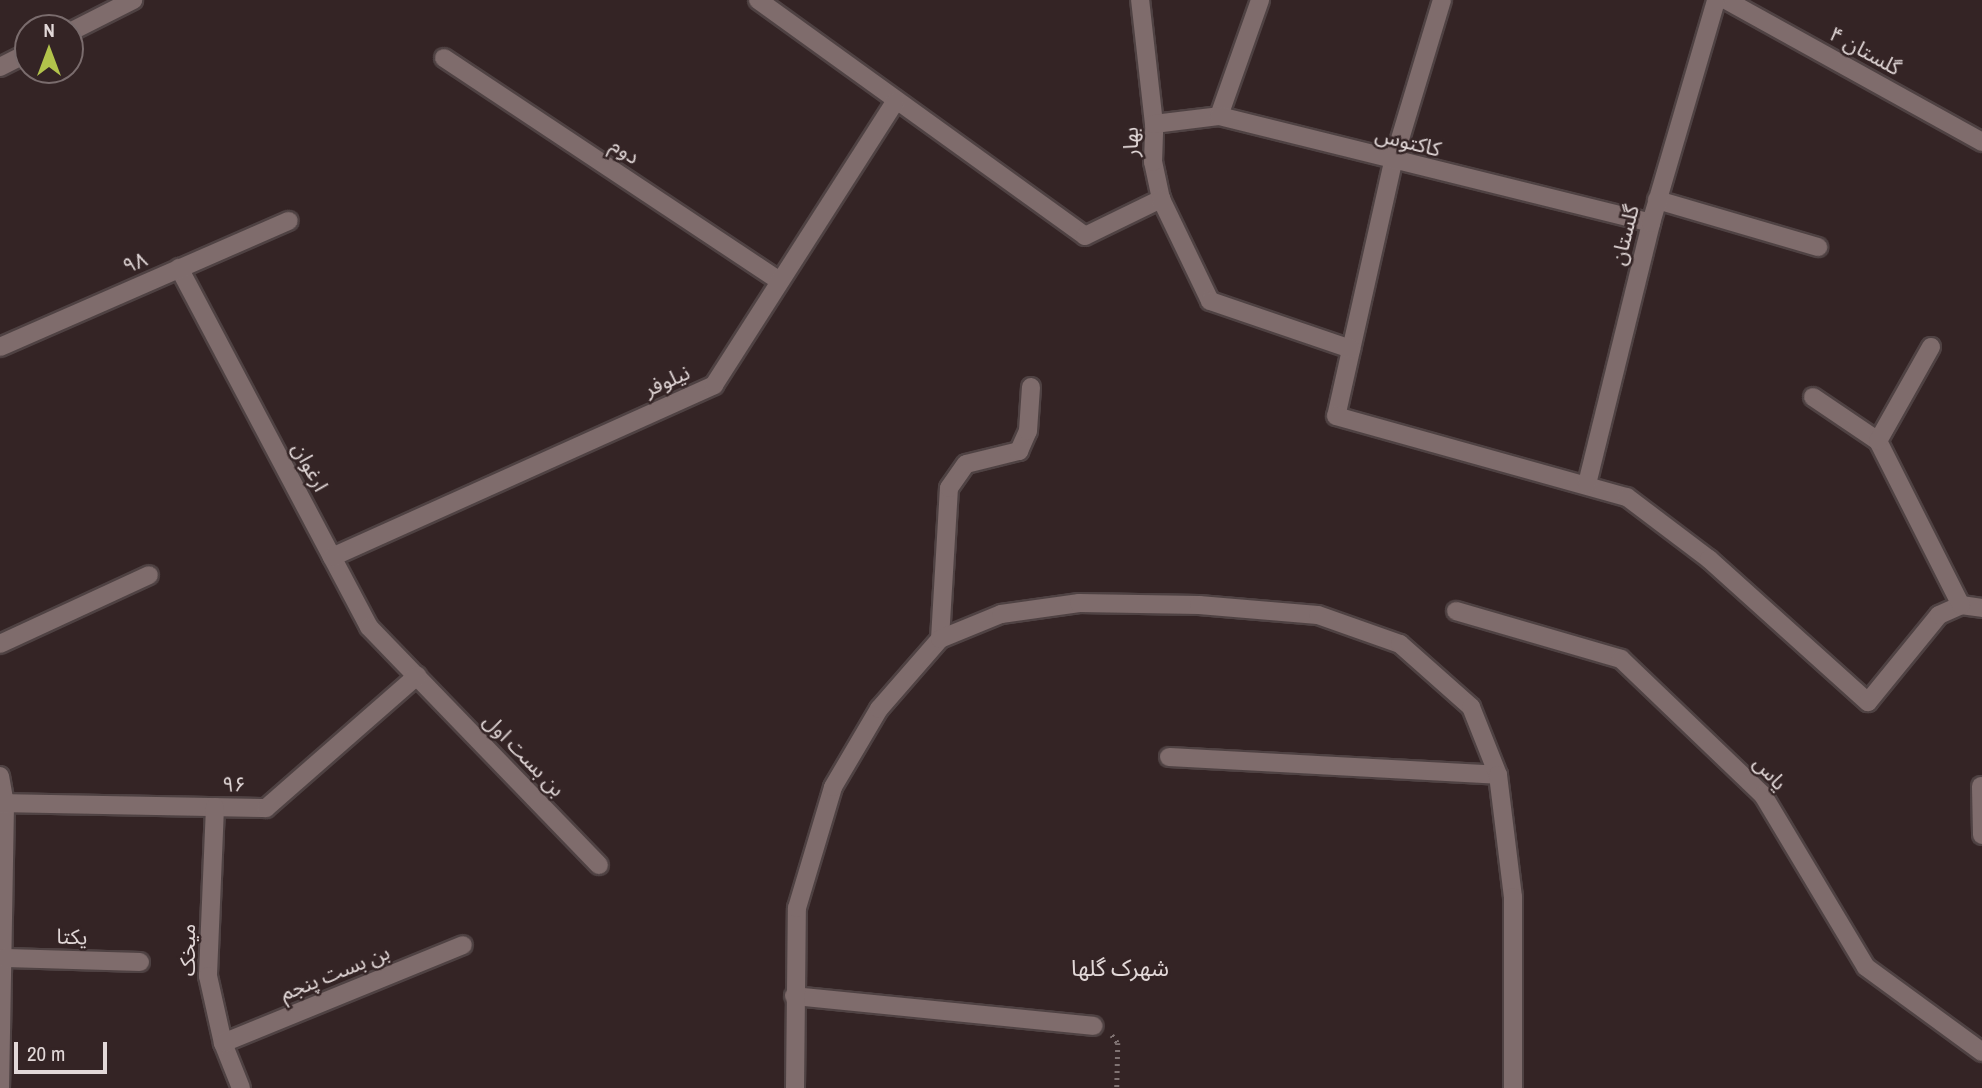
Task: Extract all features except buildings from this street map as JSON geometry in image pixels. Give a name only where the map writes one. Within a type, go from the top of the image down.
[{"type":"street","points":[[84,25],[133,0]]},
{"type":"street","points":[[758,0],[895,102],[1085,236],[1161,199]]},
{"type":"street","name":"بهار","points":[[1140,0],[1154,124],[1153,162],[1161,199],[1210,301],[1352,349]]},
{"type":"street","points":[[1219,116],[1260,0]]},
{"type":"street","points":[[1442,0],[1393,162],[1336,416],[1627,497],[1709,559],[1868,702],[1938,615],[1961,605],[1982,608]]},
{"type":"street","name":"گلستان","points":[[1587,484],[1657,200],[1716,0]]},
{"type":"street","name":"گلستان ۴","points":[[1726,0],[1982,142]]},
{"type":"street","name":"دوم","points":[[444,58],[780,281]]},
{"type":"street","name":"نیلوفر","points":[[332,557],[714,385],[895,102]]},
{"type":"street","name":"کاکتوس","points":[[1154,124],[1219,116],[1393,162],[1651,223]]},
{"type":"street","points":[[1657,200],[1818,247]]},
{"type":"street","name":"۹۸","points":[[0,347],[289,221]]},
{"type":"street","name":"ارغوان","points":[[179,268],[369,627],[417,676]]},
{"type":"street","points":[[1878,441],[1931,347]]},
{"type":"street","points":[[940,639],[949,488],[966,464],[1019,451],[1028,431],[1031,387]]},
{"type":"street","points":[[1813,397],[1878,441],[1961,605]]},
{"type":"street","points":[[0,644],[149,575]]},
{"type":"street","points":[[795,1088],[797,908],[833,787],[879,709],[940,639],[1001,614],[1079,603],[1199,605],[1318,615],[1400,644],[1471,707],[1498,775],[1513,897],[1513,1088]]},
{"type":"street","name":"یاس","points":[[1456,611],[1621,659],[1763,795],[1866,967],[1982,1052]]},
{"type":"street","name":"۹۶","points":[[2,804],[266,808],[417,676]]},
{"type":"street","name":"بن بست اول","points":[[417,676],[599,866]]},
{"type":"street","points":[[1169,757],[1498,775]]},
{"type":"street","points":[[0,776],[3,958],[0,1088]]},
{"type":"street","points":[[1981,786],[1982,835]]},
{"type":"street","name":"میخک","points":[[215,807],[208,976],[223,1043],[241,1088]]},
{"type":"street","name":"بن بست پنجم","points":[[223,1043],[463,945]]},
{"type":"street","name":"یکتا","points":[[3,958],[140,962]]},
{"type":"street","points":[[794,996],[1093,1026]]},
{"type":"path","points":[[1093,1026],[1118,1043],[1117,1088]]},
{"type":"district","name":"شهرک گلها","points":[[1120,968]]}]
